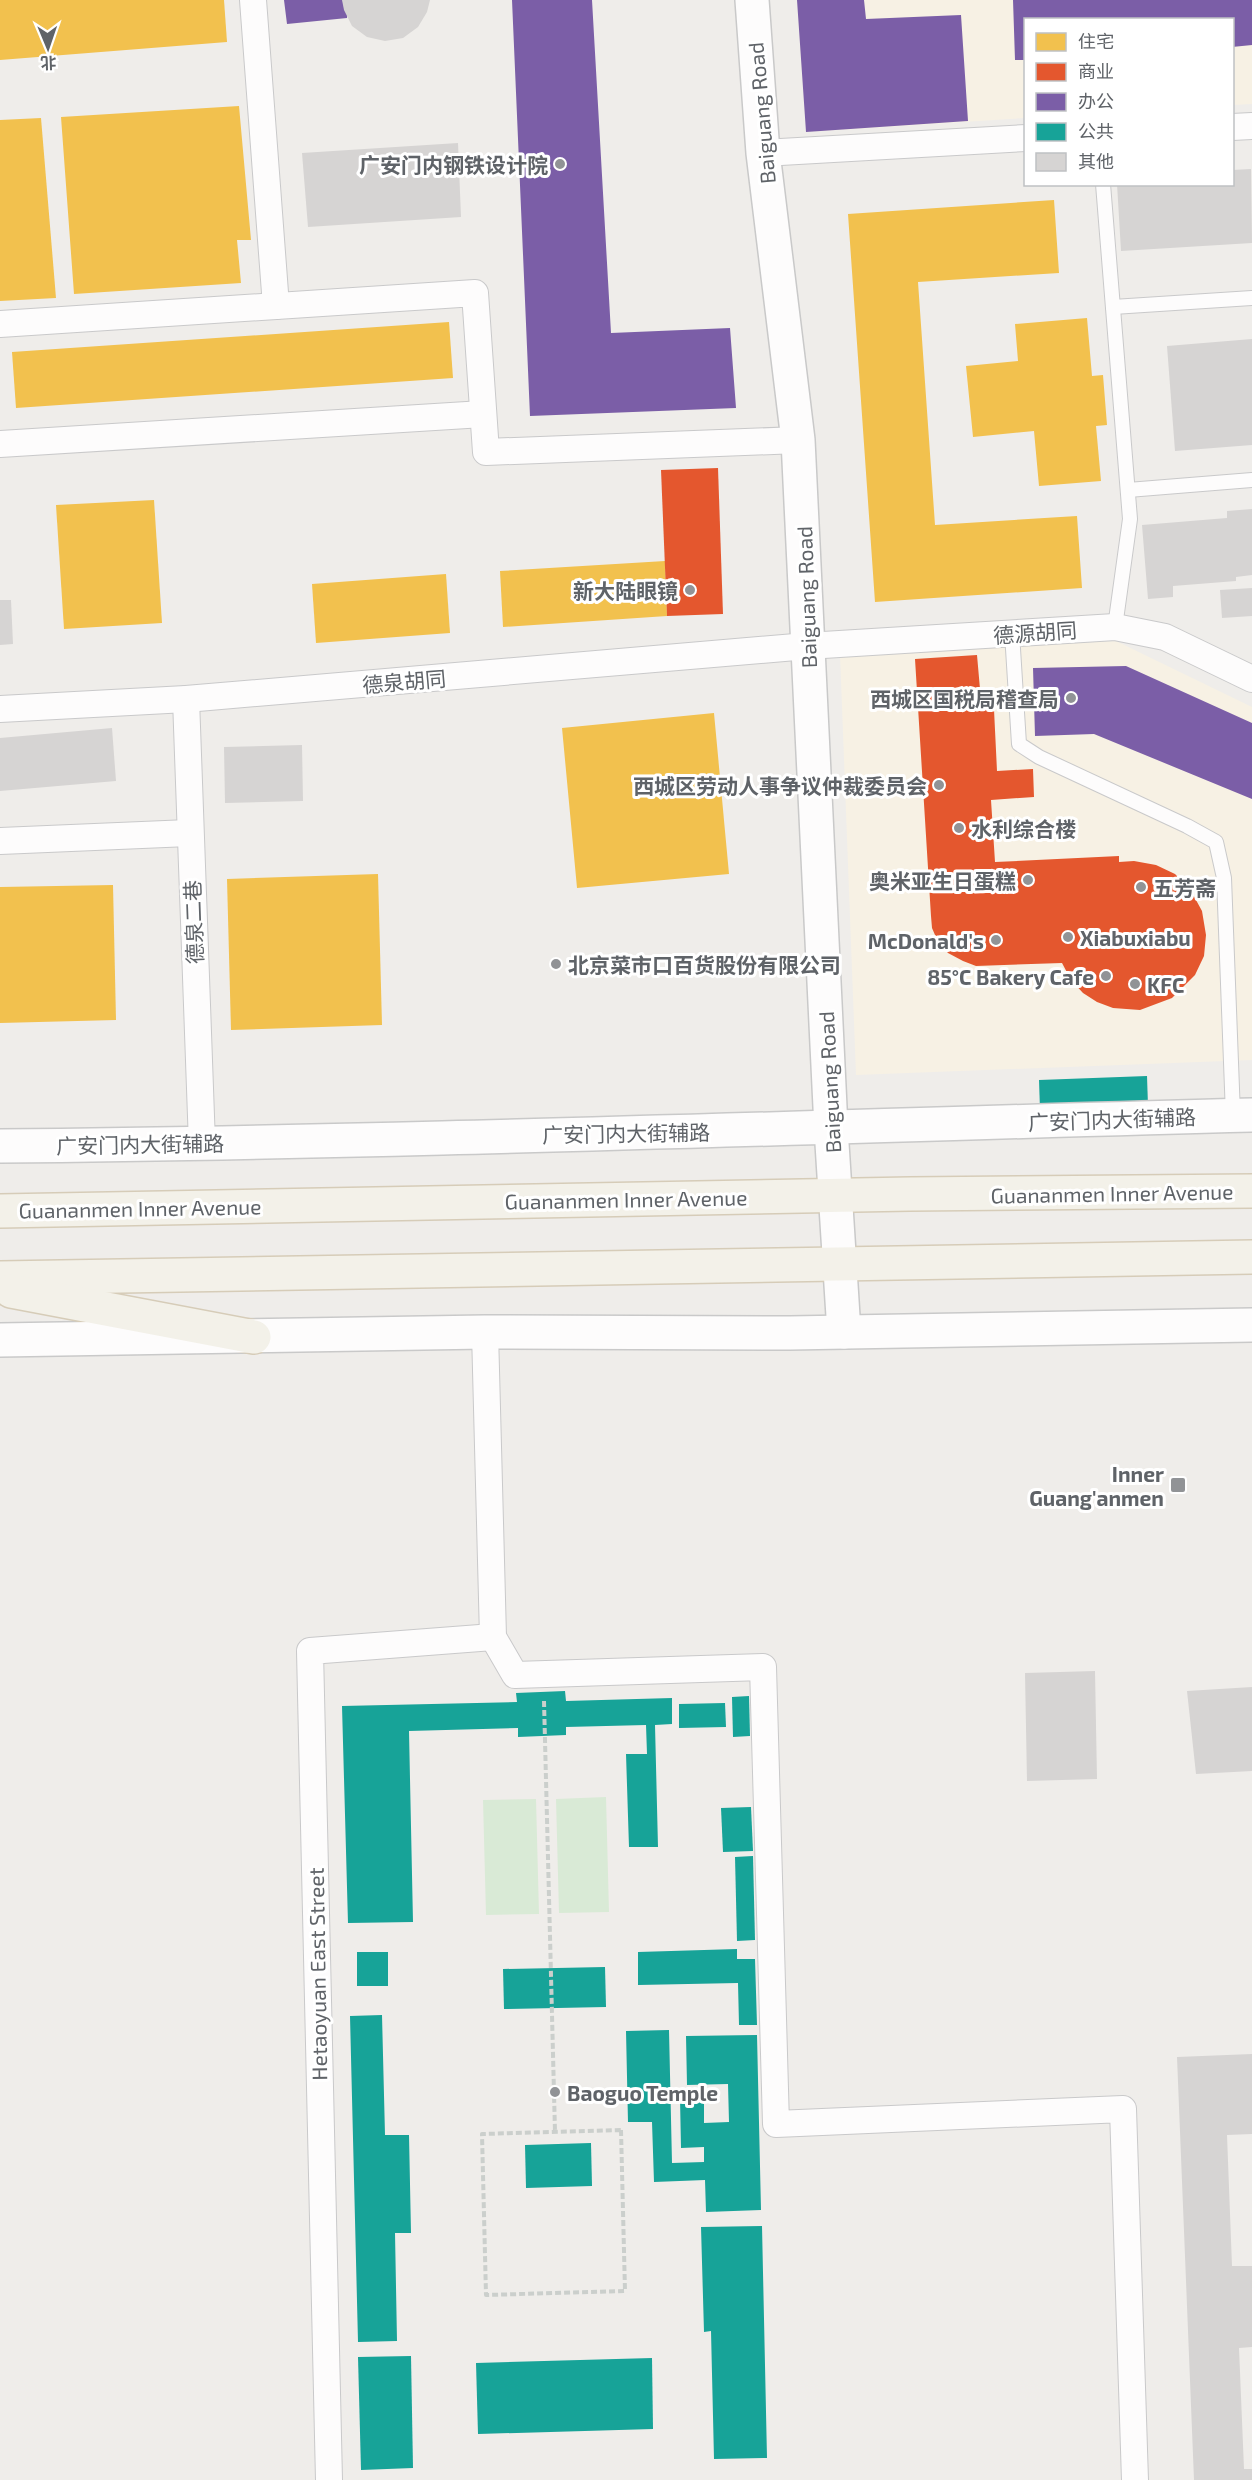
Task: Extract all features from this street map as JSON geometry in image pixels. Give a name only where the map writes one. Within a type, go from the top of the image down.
[{"type":"main road","name":"Guananmen Inner Avenue","points":[[0,1211],[1252,1191]]},
{"type":"main road","points":[[0,1278],[1252,1257]]},
{"type":"main road","points":[[0,1289],[254,1337]]},
{"type":"street","points":[[252,0],[276,306]]},
{"type":"street","name":"Baiguang Road","points":[[752,0],[763,153],[798,440],[831,1128],[844,1332]]},
{"type":"street","points":[[1234,127],[1252,126]]},
{"type":"street","points":[[763,153],[1024,138]]},
{"type":"street","points":[[0,324],[475,293],[486,452],[798,440]]},
{"type":"street","points":[[0,444],[483,414]]},
{"type":"street","name":"德源胡同","points":[[807,646],[1114,627],[1165,637],[1252,679]]},
{"type":"street","name":"德泉胡同","points":[[0,709],[186,699],[807,646]]},
{"type":"street","name":"德泉二巷","points":[[186,699],[202,1144]]},
{"type":"street","points":[[0,841],[189,832]]},
{"type":"street","name":"广安门内大街辅路","points":[[0,1146],[202,1144],[1243,1115]]},
{"type":"street","points":[[0,1340],[485,1332],[844,1332],[1252,1325]]},
{"type":"street","points":[[485,1332],[493,1637],[515,1675],[763,1667],[776,2124],[1123,2109],[1135,2480]]},
{"type":"street","name":"Hetaoyuan East Street","points":[[329,2480],[310,1651],[493,1637]]},
{"type":"lane","points":[[1103,186],[1130,519],[1114,627]]},
{"type":"lane","points":[[1113,307],[1252,298]]},
{"type":"lane","points":[[1128,490],[1252,480]]},
{"type":"lane","points":[[1012,633],[1019,744],[1039,757],[1187,826],[1216,842],[1224,878],[1243,1115]]},
{"type":"path","points":[[544,1674],[555,2132]]},
{"type":"path","points":[[621,2130],[625,2291],[486,2295],[482,2134],[555,2132],[621,2130]]},
{"type":"shaded area","points":[[797,0],[1252,0],[1252,104],[1234,105],[1234,18],[1024,18],[1024,118],[806,132]]},
{"type":"shaded area","points":[[1116,641],[1252,707],[1252,1060],[856,1075],[840,654]]},
{"type":"green space","points":[[606,1797],[609,1912],[559,1913],[556,1799]]},
{"type":"green space","points":[[536,1799],[539,1914],[486,1915],[483,1800]]},
{"type":"building: 住宅","points":[[0,0],[224,0],[227,42],[0,60]]},
{"type":"building: 住宅","points":[[239,106],[251,240],[237,240],[241,283],[74,294],[61,117]]},
{"type":"building: 住宅","points":[[41,118],[56,298],[0,301],[0,120]]},
{"type":"building: 住宅","points":[[1054,200],[1059,273],[918,282],[935,525],[1077,516],[1082,588],[875,602],[848,214]]},
{"type":"building: 住宅","points":[[1087,318],[1092,376],[1103,375],[1107,425],[1096,426],[1101,481],[1039,486],[1034,431],[973,437],[966,366],[1018,361],[1015,324]]},
{"type":"building: 住宅","points":[[449,322],[453,378],[16,408],[12,352]]},
{"type":"building: 住宅","points":[[154,500],[162,623],[64,629],[56,505]]},
{"type":"building: 住宅","points":[[665,561],[667,616],[503,627],[500,571]]},
{"type":"building: 住宅","points":[[446,574],[450,633],[316,643],[312,584]]},
{"type":"building: 住宅","points":[[714,713],[729,874],[577,888],[562,728]]},
{"type":"building: 住宅","points":[[378,874],[382,1025],[231,1030],[227,879]]},
{"type":"building: 住宅","points":[[113,885],[116,1020],[0,1023],[0,887]]},
{"type":"building: 商业","points":[[718,468],[723,614],[667,616],[661,470]]},
{"type":"building: 商业","name":"水利综合楼","points":[[977,655],[980,689],[993,689],[997,771],[1033,769],[1034,797],[991,800],[995,862],[1119,856],[1119,862],[1134,861],[1156,865],[1175,874],[1190,889],[1202,911],[1206,935],[1204,956],[1195,975],[1172,998],[1140,1010],[1113,1008],[1083,993],[1071,980],[1062,963],[976,966],[948,953],[938,942],[932,928],[931,916],[915,659]]},
{"type":"building: 办公","points":[[284,0],[348,0],[347,18],[287,24]]},
{"type":"building: 办公","name":"广安门内钢铁设计院","points":[[512,0],[592,0],[611,333],[730,328],[736,408],[530,416]]},
{"type":"building: 办公","points":[[797,0],[864,0],[866,19],[961,15],[968,121],[806,132]]},
{"type":"building: 办公","points":[[1013,0],[1252,0],[1252,45],[1234,47],[1234,18],[1024,18],[1024,60],[1015,60]]},
{"type":"building: 办公","points":[[1126,666],[1252,723],[1252,799],[1094,734],[1035,736],[1033,668]]},
{"type":"building: 公共","points":[[1147,1076],[1148,1106],[1040,1110],[1039,1080]]},
{"type":"building: 公共","points":[[565,1691],[566,1701],[672,1698],[672,1724],[655,1725],[658,1847],[629,1847],[626,1754],[647,1754],[646,1725],[566,1727],[566,1735],[518,1737],[518,1728],[409,1731],[413,1922],[348,1923],[342,1706],[517,1702],[516,1693]]},
{"type":"building: 公共","points":[[749,1696],[750,1736],[733,1737],[732,1697]]},
{"type":"building: 公共","points":[[725,1703],[726,1727],[679,1728],[679,1704]]},
{"type":"building: 公共","points":[[751,1807],[753,1851],[723,1852],[721,1808]]},
{"type":"building: 公共","points":[[753,1856],[755,1940],[737,1941],[735,1857]]},
{"type":"building: 公共","points":[[737,1949],[737,1959],[755,1959],[757,2025],[739,2025],[738,1983],[638,1985],[638,1952]]},
{"type":"building: 公共","points":[[357,1952],[388,1952],[388,1986],[357,1986]]},
{"type":"building: 公共","points":[[605,1967],[606,2007],[504,2009],[503,1969]]},
{"type":"building: 公共","points":[[382,2015],[385,2135],[409,2135],[411,2233],[395,2233],[397,2341],[358,2342],[350,2016]]},
{"type":"building: 公共","points":[[669,2030],[672,2163],[704,2162],[704,2147],[681,2148],[680,2098],[704,2097],[704,2123],[729,2122],[728,2084],[687,2085],[686,2036],[757,2035],[761,2210],[706,2212],[705,2180],[654,2182],[652,2122],[628,2122],[626,2031]]},
{"type":"building: 公共","points":[[591,2143],[592,2186],[526,2188],[525,2145]]},
{"type":"building: 公共","points":[[762,2226],[767,2458],[714,2459],[711,2331],[704,2332],[701,2227]]},
{"type":"building: 公共","points":[[411,2356],[413,2468],[361,2470],[358,2357]]},
{"type":"building: 公共","points":[[652,2358],[653,2429],[478,2434],[476,2363]]},
{"type":"building: 其他","points":[[342,0],[430,0],[427,12],[418,27],[403,38],[385,41],[367,37],[352,26]]},
{"type":"building: 其他","points":[[458,143],[461,217],[308,227],[302,153]]},
{"type":"building: 其他","points":[[1251,169],[1252,243],[1121,251],[1117,186],[1234,186],[1234,170]]},
{"type":"building: 其他","points":[[1252,339],[1252,445],[1175,451],[1167,346]]},
{"type":"building: 其他","points":[[1252,509],[1252,575],[1236,577],[1236,581],[1173,586],[1173,597],[1148,599],[1142,525],[1227,518],[1227,511]]},
{"type":"building: 其他","points":[[1252,588],[1252,616],[1222,618],[1220,590]]},
{"type":"building: 其他","points":[[0,600],[11,600],[13,644],[0,645]]},
{"type":"building: 其他","points":[[112,728],[116,781],[0,791],[0,738]]},
{"type":"building: 其他","points":[[302,745],[303,801],[225,803],[224,747]]},
{"type":"building: 其他","points":[[1095,1671],[1097,1779],[1027,1781],[1025,1673]]},
{"type":"building: 其他","points":[[1252,1687],[1252,1771],[1196,1774],[1187,1691]]},
{"type":"building: 其他","points":[[1252,2054],[1252,2134],[1227,2135],[1232,2266],[1252,2266],[1252,2347],[1239,2348],[1244,2469],[1252,2469],[1252,2480],[1194,2480],[1177,2057]]},
{"type":"place","name":"广安门内钢铁设计院","points":[[560,164]]},
{"type":"place","name":"新大陆眼镜","points":[[690,590]]},
{"type":"place","name":"西城区国税局稽查局","points":[[1071,698]]},
{"type":"place","name":"西城区劳动人事争议仲裁委员会","points":[[939,785]]},
{"type":"place","name":"水利综合楼","points":[[959,828]]},
{"type":"place","name":"奥米亚生日蛋糕","points":[[1028,880]]},
{"type":"place","name":"五芳斋","points":[[1141,887]]},
{"type":"place","name":"Xiabuxiabu","points":[[1068,937]]},
{"type":"place","name":"McDonald's","points":[[996,940]]},
{"type":"place","name":"北京菜市口百货股份有限公司","points":[[556,964]]},
{"type":"place","name":"85°C Bakery Cafe","points":[[1106,976]]},
{"type":"place","name":"KFC","points":[[1135,984]]},
{"type":"place","name":"Inner Guang'anmen","points":[[1178,1485]]},
{"type":"place","name":"Baoguo Temple","points":[[555,2092]]}]
